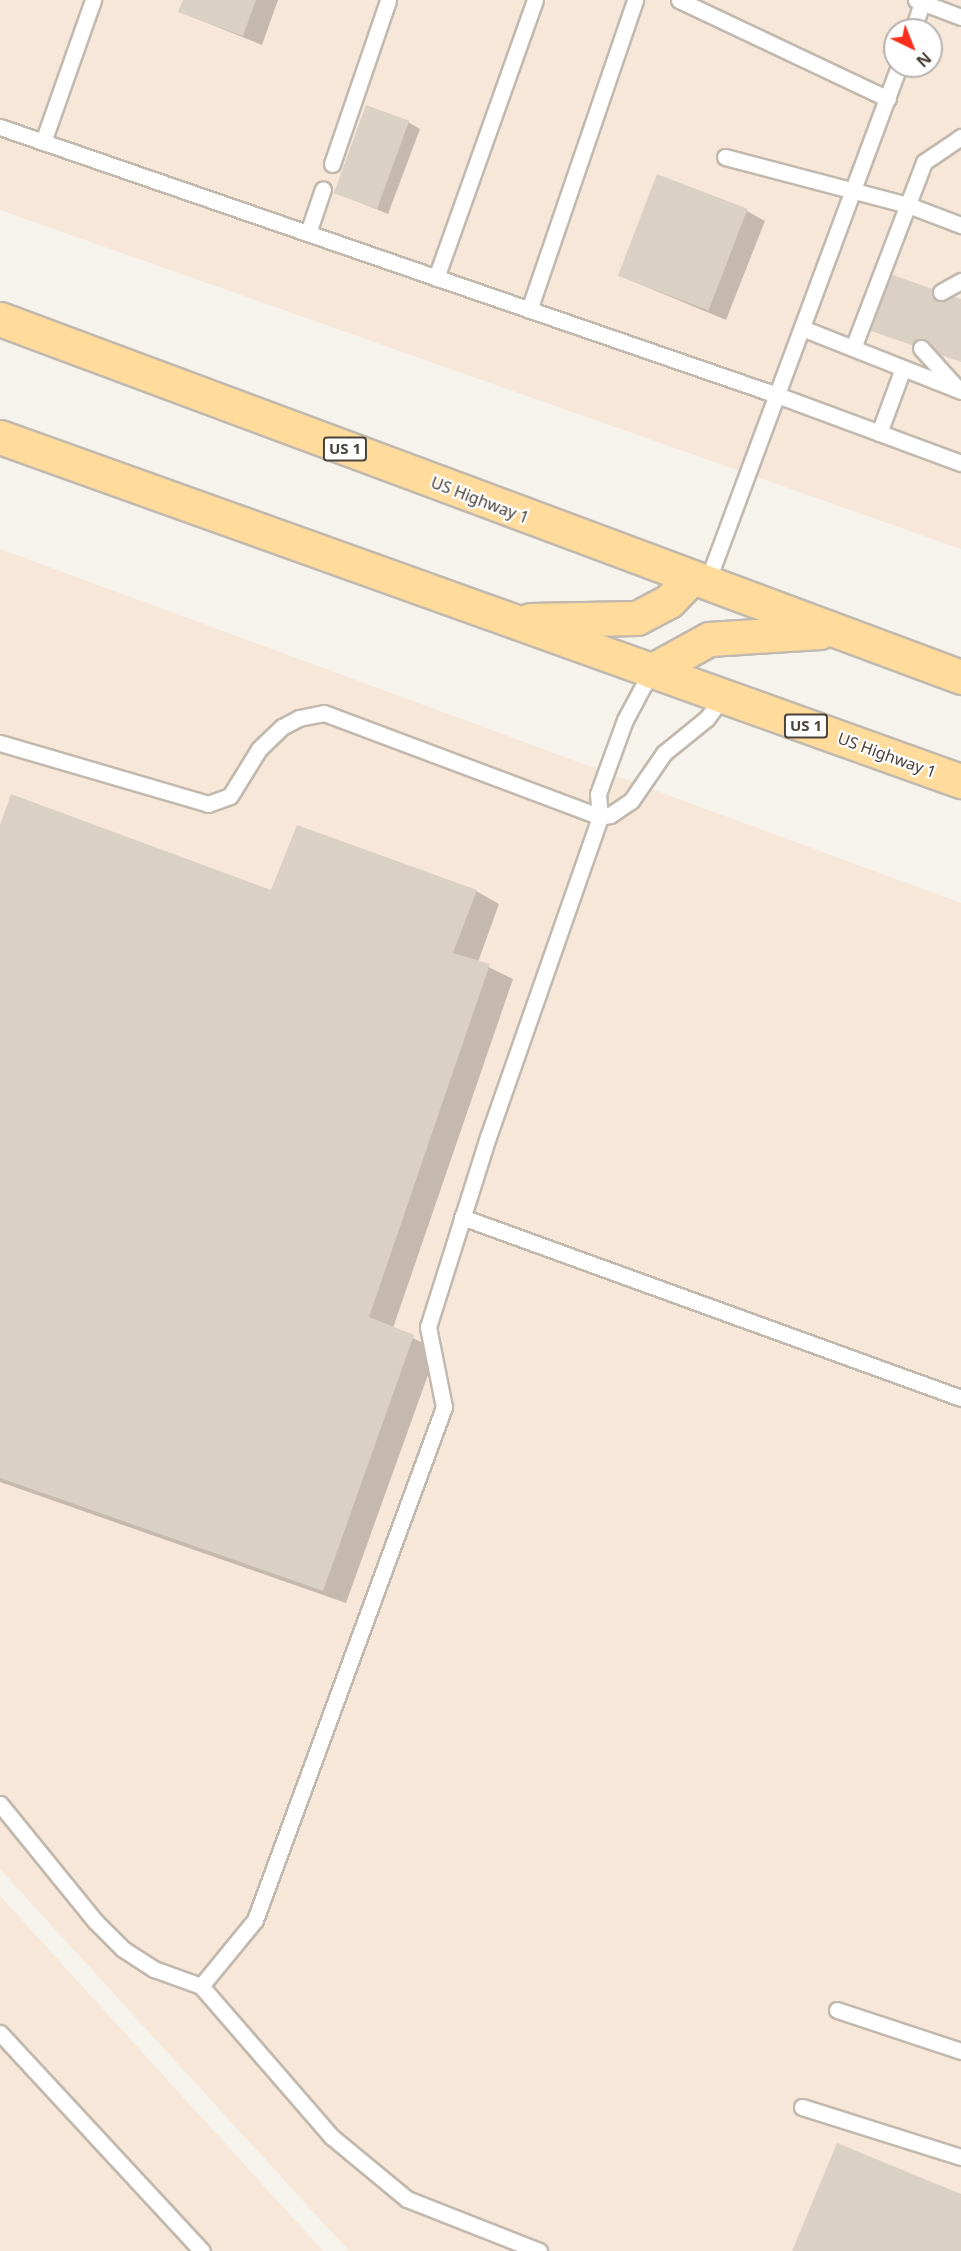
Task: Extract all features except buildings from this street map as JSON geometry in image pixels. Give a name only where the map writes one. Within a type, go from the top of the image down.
[{"type":"main road","name":"US Highway 1","points":[[0,319],[698,582],[961,677]]},
{"type":"main road","name":"US Highway 1","points":[[0,437],[961,781]]},
{"type":"main road","points":[[510,621],[638,618],[698,582]]},
{"type":"main road","points":[[651,671],[709,639],[833,631]]},
{"type":"lane","points":[[43,142],[93,0]]},
{"type":"lane","points":[[332,164],[388,0]]},
{"type":"lane","points":[[436,278],[535,0]]},
{"type":"lane","points":[[529,310],[635,0]]},
{"type":"lane","points":[[679,0],[888,99]]},
{"type":"lane","points":[[916,18],[919,2],[961,17]]},
{"type":"lane","points":[[698,582],[777,395],[895,78]]},
{"type":"lane","points":[[0,127],[777,395],[961,463]]},
{"type":"lane","points":[[853,348],[924,162],[961,136]]},
{"type":"lane","points":[[725,157],[908,205],[961,225]]},
{"type":"lane","points":[[308,233],[323,189]]},
{"type":"lane","points":[[941,292],[961,282]]},
{"type":"lane","points":[[802,328],[961,389]]},
{"type":"lane","points":[[921,348],[961,389]]},
{"type":"lane","points":[[879,433],[903,368]]},
{"type":"lane","points":[[201,1986],[255,1920],[444,1407],[428,1327],[462,1217],[600,817],[598,794],[625,720],[651,671]]},
{"type":"lane","points":[[0,743],[188,801],[208,804],[230,796],[259,749],[282,727],[299,718],[324,713],[600,817],[631,801],[664,753],[707,718],[723,697]]},
{"type":"lane","points":[[462,1217],[961,1398]]},
{"type":"lane","points":[[0,1804],[96,1922],[123,1948],[154,1969],[201,1986],[332,2138],[407,2199],[539,2251]]},
{"type":"lane","points":[[837,2010],[961,2051]]},
{"type":"lane","points":[[0,2033],[202,2251]]},
{"type":"lane","points":[[802,2108],[961,2157]]},
{"type":"shaded area","points":[[0,0],[961,0],[961,549],[0,210]]},
{"type":"shaded area","points":[[0,549],[961,903],[961,2251],[349,2251],[0,1869]]},
{"type":"shaded area","points":[[0,1896],[323,2251],[0,2251]]}]
